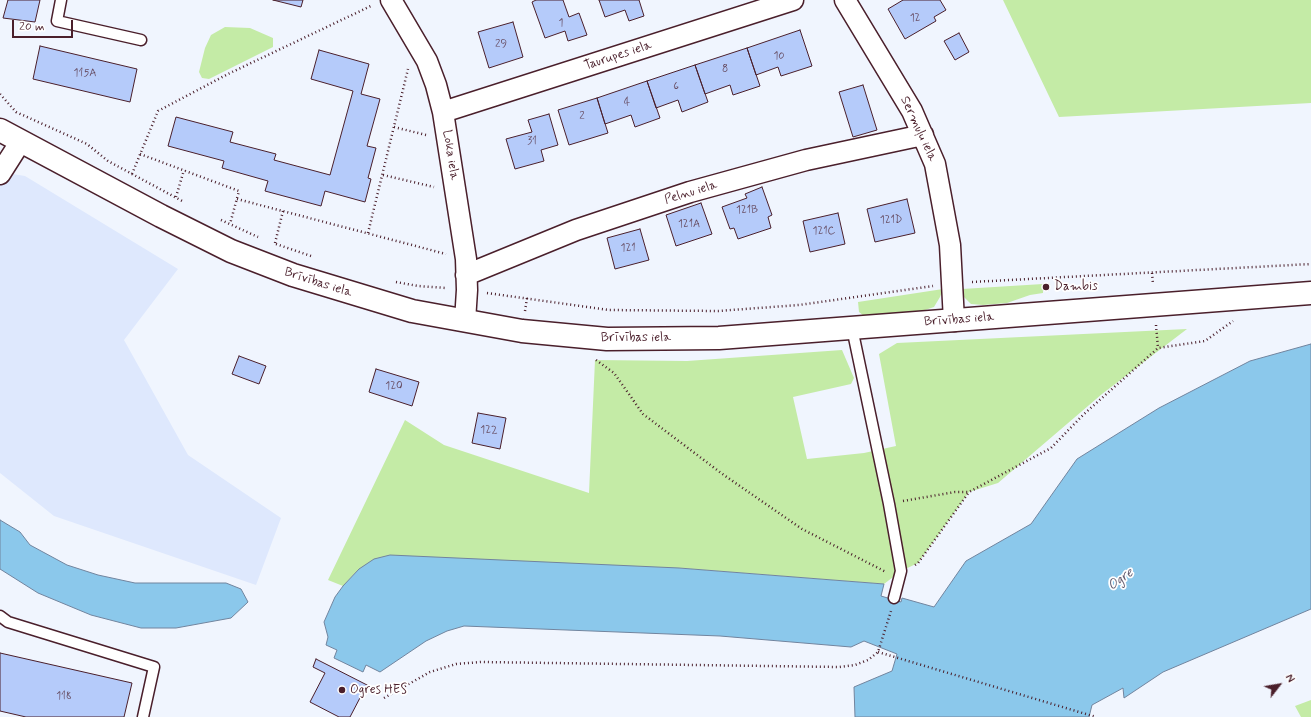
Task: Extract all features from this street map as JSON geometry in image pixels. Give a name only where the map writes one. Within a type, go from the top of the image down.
[{"type":"main road","name":"Brīvības iela","points":[[0,130],[161,216],[231,251],[293,275],[412,310],[464,321],[522,330],[607,339],[719,338],[1311,293]]},
{"type":"street","name":"Taurupes iela","points":[[443,112],[793,0]]},
{"type":"street","name":"Sermuļu iela","points":[[845,0],[912,111],[935,164],[944,204],[950,245],[954,321]]},
{"type":"street","name":"Loka iela","points":[[383,2],[415,40],[427,61],[436,85],[443,112],[456,193],[466,275],[464,321]]},
{"type":"street","name":"Pelnu iela","points":[[466,275],[576,230],[690,192],[806,160],[923,135]]},
{"type":"street","points":[[0,172],[21,141]]},
{"type":"lane","points":[[61,0],[57,21],[142,40]]},
{"type":"lane","points":[[852,328],[889,504],[901,571],[894,598]]},
{"type":"lane","points":[[0,616],[8,622],[154,667],[143,717]]},
{"type":"path","points":[[132,174],[158,111],[228,74],[383,2]]},
{"type":"path","points":[[368,234],[415,40]]},
{"type":"path","points":[[0,94],[16,112],[87,144],[103,158],[190,205]]},
{"type":"path","points":[[394,127],[448,141]]},
{"type":"path","points":[[140,154],[239,191],[230,224]]},
{"type":"path","points":[[176,197],[184,170]]},
{"type":"path","points":[[382,175],[456,193]]},
{"type":"path","points":[[237,199],[368,234],[466,275],[609,310],[718,311],[799,305],[951,283],[1311,264]]},
{"type":"path","points":[[275,243],[284,212]]},
{"type":"path","points":[[218,219],[263,239]]},
{"type":"path","points":[[269,241],[316,258]]},
{"type":"path","points":[[390,281],[418,286],[466,275]]},
{"type":"path","points":[[603,360],[596,360],[614,374],[643,414],[721,473],[802,529],[884,572],[901,571],[918,563],[969,492],[1051,448],[1084,414],[1158,348],[1206,341],[1234,320]]},
{"type":"path","points":[[896,503],[955,492],[969,492]]},
{"type":"path","points":[[384,698],[430,672],[456,664],[481,662],[839,667],[855,665],[868,660],[878,652],[894,598]]},
{"type":"path","points":[[878,652],[1096,717]]},
{"type":"shaded area","points":[[0,172],[25,176],[178,269],[124,340],[188,455],[281,518],[256,585],[54,516],[0,473]]},
{"type":"green space","points":[[1003,0],[1311,0],[1311,103],[1059,117]]},
{"type":"green space","points":[[225,27],[250,28],[273,38],[273,47],[209,79],[202,78],[199,72],[205,48],[211,35]]},
{"type":"green space","points":[[1043,284],[1043,293],[1030,295],[1007,303],[983,305],[971,304],[964,297],[962,289]]},
{"type":"green space","points":[[943,289],[934,307],[922,311],[864,316],[859,312],[858,302]]},
{"type":"green space","points":[[1187,329],[1102,394],[998,483],[969,492],[918,563],[901,571],[884,584],[679,568],[359,569],[343,586],[328,580],[405,420],[444,445],[589,493],[595,360],[687,361],[842,350],[854,378],[851,384],[793,397],[807,459],[864,453],[896,446],[879,354],[897,343]]},
{"type":"green space","points":[[1311,700],[1311,717],[1301,717],[1295,706]]},
{"type":"water","name":"Ogre","points":[[1311,344],[1311,609],[1163,672],[1124,698],[1123,688],[1092,705],[1089,717],[855,717],[854,687],[892,671],[897,654],[864,641],[851,647],[720,636],[464,626],[447,631],[426,641],[380,672],[366,665],[363,672],[334,658],[337,650],[326,645],[328,637],[324,622],[335,597],[359,569],[374,559],[390,555],[679,568],[884,584],[881,596],[901,602],[902,598],[934,607],[966,561],[1031,524],[1077,459],[1159,408],[1250,361]]},
{"type":"water","points":[[0,520],[20,532],[30,545],[67,565],[98,575],[135,583],[226,583],[241,589],[248,602],[231,618],[176,628],[141,628],[91,615],[38,593],[0,569]]},
{"type":"building","points":[[8,0],[40,0],[35,22],[3,18]]},
{"type":"building","points":[[273,0],[303,0],[301,7]]},
{"type":"building","points":[[536,0],[563,0],[569,17],[579,13],[587,35],[568,41],[565,31],[545,38],[532,2]]},
{"type":"building","points":[[599,0],[639,0],[644,16],[629,21],[625,10],[605,17]]},
{"type":"building","points":[[903,0],[940,0],[946,10],[934,17],[936,21],[905,39],[888,9]]},
{"type":"building","points":[[513,22],[523,57],[489,68],[478,32]]},
{"type":"building","points":[[800,30],[812,66],[781,76],[778,67],[756,75],[747,48]]},
{"type":"building","points":[[959,33],[969,52],[955,60],[944,41]]},
{"type":"building","points":[[40,46],[137,69],[130,102],[33,79]]},
{"type":"building","points":[[747,48],[760,86],[733,95],[730,85],[705,94],[695,65]]},
{"type":"building","points":[[319,50],[369,64],[361,94],[380,99],[367,146],[376,148],[368,178],[371,179],[365,202],[325,191],[321,206],[265,191],[268,181],[222,168],[224,161],[168,146],[176,117],[233,132],[230,142],[276,154],[274,160],[330,175],[353,91],[311,79]]},
{"type":"building","points":[[695,65],[708,102],[682,112],[678,100],[656,108],[647,81]]},
{"type":"building","points":[[647,81],[660,118],[635,127],[631,115],[605,124],[597,98]]},
{"type":"building","points":[[863,85],[877,130],[853,137],[839,92]]},
{"type":"building","points":[[597,98],[608,133],[569,145],[558,110]]},
{"type":"building","points":[[549,114],[558,145],[541,150],[544,161],[515,169],[506,139],[532,132],[528,120]]},
{"type":"building","points":[[762,187],[772,215],[768,217],[771,228],[738,239],[734,228],[730,229],[722,207],[747,198],[745,194]]},
{"type":"building","points":[[907,199],[915,233],[875,242],[867,209]]},
{"type":"building","points":[[701,203],[712,234],[676,246],[666,215]]},
{"type":"building","points":[[838,213],[845,244],[810,252],[803,221]]},
{"type":"building","points":[[640,229],[649,260],[615,269],[607,238]]},
{"type":"building","points":[[239,356],[266,366],[259,384],[232,374]]},
{"type":"building","points":[[376,369],[419,382],[412,406],[369,392]]},
{"type":"building","points":[[478,413],[506,418],[500,449],[472,443]]},
{"type":"building","points":[[0,653],[132,683],[124,717],[26,717],[0,711]]},
{"type":"building","name":"Ogres HES","points":[[316,659],[369,686],[365,694],[362,694],[350,717],[339,717],[310,702],[325,673],[313,667]]},
{"type":"place","name":"Dambis","points":[[1046,287]]},
{"type":"place","name":"Ogres HES","points":[[342,690]]}]
